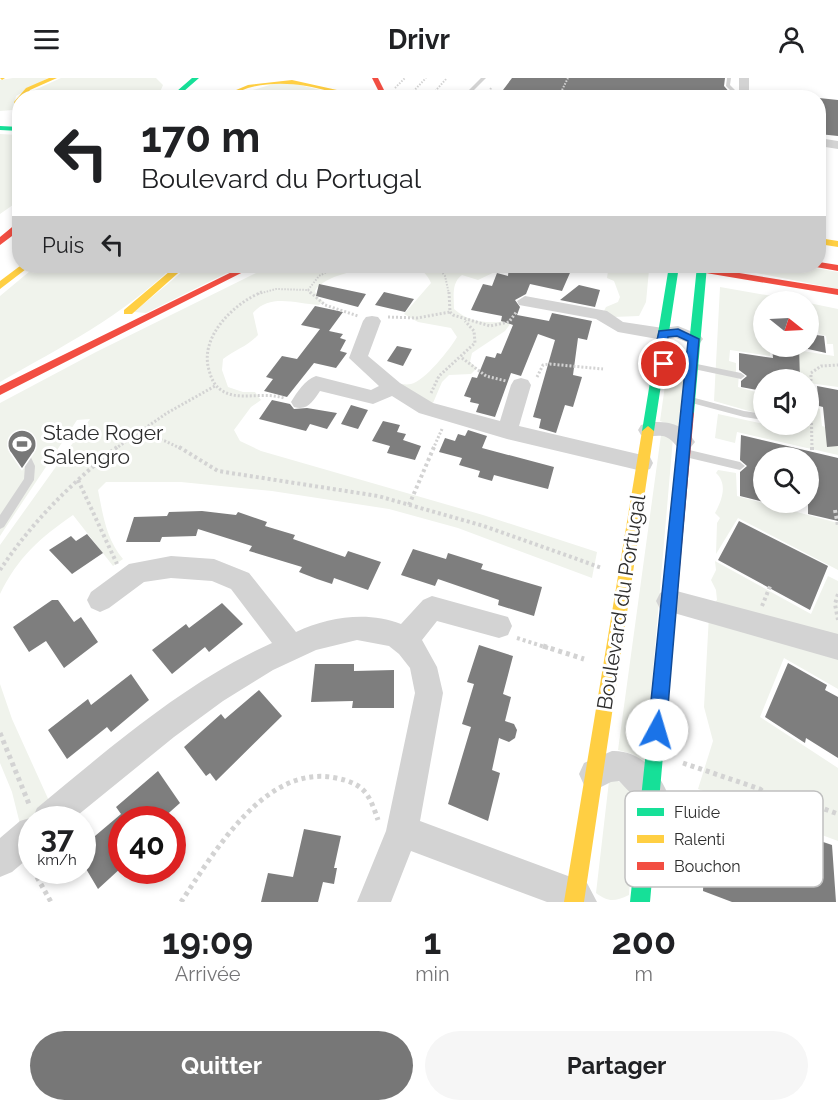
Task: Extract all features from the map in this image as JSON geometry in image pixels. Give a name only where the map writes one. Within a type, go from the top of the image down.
[{"type":"main road","points":[[28,90],[54,78]]},
{"type":"main road","points":[[182,90],[196,78]]},
{"type":"main road","points":[[213,89],[241,78]]},
{"type":"main road","points":[[375,78],[387,90]]},
{"type":"main road","points":[[213,89],[282,79],[321,83],[333,90]]},
{"type":"main road","points":[[168,83],[168,90]]},
{"type":"main road","points":[[0,242],[12,232]]},
{"type":"main road","points":[[0,253],[12,243]]},
{"type":"main road","points":[[0,275],[12,265]]},
{"type":"main road","points":[[0,286],[16,273]]},
{"type":"main road","points":[[0,390],[125,314],[142,302],[173,273]]},
{"type":"main road","points":[[0,390],[236,273]]},
{"type":"main road","name":"Boulevard du Portugal","points":[[577,900],[642,463],[675,273]]},
{"type":"main road","name":"Boulevard du Portugal","points":[[651,791],[700,273]]},
{"type":"main road","points":[[734,273],[838,292]]},
{"type":"main road","name":"Boulevard du Portugal","points":[[640,902],[642,887]]},
{"type":"street","points":[[525,301],[601,315],[618,327],[663,334],[678,332],[694,339]]},
{"type":"street","points":[[372,321],[358,358],[393,388],[426,408],[448,416],[642,463]]},
{"type":"street","points":[[659,359],[674,369],[692,366]]},
{"type":"street","points":[[301,402],[316,383],[373,397],[393,388]]},
{"type":"street","points":[[507,431],[521,385]]},
{"type":"street","points":[[648,430],[668,429],[681,437],[684,447]]},
{"type":"street","points":[[100,600],[138,573],[171,567],[214,570],[240,582],[291,646]]},
{"type":"street","points":[[669,601],[838,647]]},
{"type":"street","points":[[405,640],[432,608],[499,626]]},
{"type":"street","points":[[56,806],[211,690],[291,646],[326,634],[361,626],[384,629],[405,640],[428,672],[429,693],[402,831],[374,902]]},
{"type":"street","points":[[594,774],[606,766],[624,768],[642,779],[650,791]]},
{"type":"street","points":[[402,831],[577,900]]},
{"type":"street","points":[[0,860],[18,841]]},
{"type":"lane","points":[[478,81],[484,78]]},
{"type":"lane","points":[[692,366],[741,376]]},
{"type":"lane","points":[[688,399],[753,415]]},
{"type":"lane","points":[[684,447],[740,466]]},
{"type":"lane","points":[[0,524],[29,480],[30,466],[23,452]]},
{"type":"path","points":[[393,90],[405,78]]},
{"type":"path","points":[[415,90],[426,78]]},
{"type":"path","points":[[436,90],[447,78]]},
{"type":"path","points":[[490,90],[493,84]]},
{"type":"path","points":[[301,402],[268,394],[245,398],[221,391],[215,386],[206,364],[207,353],[210,342],[231,312],[245,302],[268,291],[308,290],[319,276],[325,273]]},
{"type":"path","points":[[444,273],[449,285],[450,312],[465,320],[490,326],[509,322],[525,301]]},
{"type":"path","points":[[426,408],[435,378],[462,358],[474,343],[474,331],[465,320]]},
{"type":"path","points":[[462,358],[486,376],[521,385],[535,381],[543,365],[550,363],[588,370],[603,369]]},
{"type":"path","points":[[817,369],[821,366],[838,365]]},
{"type":"path","points":[[0,570],[29,527],[78,480],[137,434],[215,386]]},
{"type":"path","points":[[409,505],[448,416]]},
{"type":"path","points":[[137,434],[165,441],[193,454],[218,471],[378,496],[484,526],[625,576]]},
{"type":"path","points":[[78,480],[126,580]]},
{"type":"path","points":[[835,510],[838,526]]},
{"type":"path","points":[[838,594],[835,604],[838,620]]},
{"type":"path","points":[[499,626],[513,637],[611,667]]},
{"type":"path","points":[[0,733],[31,806]]},
{"type":"path","points":[[655,752],[762,791]]},
{"type":"path","points":[[181,902],[231,831],[243,818],[273,792],[297,780],[321,775],[346,780],[368,794],[379,822],[402,831]]},
{"type":"path","points":[[823,809],[838,814]]},
{"type":"path","points":[[41,884],[51,902]]},
{"type":"shaded area","points":[[48,78],[27,90],[12,90],[12,110],[0,111],[0,80]]},
{"type":"shaded area","points":[[61,78],[156,78],[163,85],[161,90],[34,90]]},
{"type":"shaded area","points":[[283,81],[321,90],[253,90]]},
{"type":"shaded area","points":[[0,134],[12,135],[12,206],[0,214]]},
{"type":"shaded area","points":[[826,270],[838,272],[838,289],[756,273],[826,273]]},
{"type":"shaded area","points":[[28,273],[166,273],[112,315],[0,382],[0,296]]},
{"type":"shaded area","points":[[181,273],[227,273],[146,313],[134,312]]},
{"type":"shaded area","points":[[256,273],[348,273],[320,285],[315,291],[318,298],[323,301],[319,305],[275,301],[260,307],[253,313],[258,335],[223,359],[222,370],[228,387],[243,392],[255,392],[261,400],[251,407],[234,430],[240,441],[261,451],[483,515],[597,552],[592,578],[458,528],[389,509],[272,491],[181,482],[106,482],[98,490],[102,509],[109,535],[123,559],[113,566],[73,515],[31,549],[14,569],[0,594],[0,545],[90,419],[77,420],[0,536],[0,403],[96,352]]},
{"type":"shaded area","points":[[425,273],[493,273],[478,280],[462,275],[458,278],[454,291],[454,309],[470,319],[487,322],[500,322],[507,316],[516,316],[505,331],[472,353],[470,362],[477,368],[471,374],[449,375],[442,382],[433,403],[409,396],[397,384],[411,384],[423,377],[457,337],[451,328],[418,322],[404,314],[431,283]]},
{"type":"shaded area","points":[[608,273],[649,273],[646,302],[639,316],[613,317],[604,311],[606,307],[618,302],[620,297],[614,281],[607,278]]},
{"type":"shaded area","points":[[720,287],[753,293],[753,353],[730,350],[729,361],[736,363],[736,372],[739,373],[738,387],[753,391],[753,412],[714,401]]},
{"type":"shaded area","points":[[819,305],[838,309],[838,387],[819,384],[819,369],[792,369],[791,357],[819,357],[819,354],[834,356],[833,344],[827,344],[826,336],[819,334]]},
{"type":"shaded area","points":[[667,371],[685,373],[680,428],[660,421]]},
{"type":"shaded area","points":[[819,409],[822,426],[838,430],[838,455],[819,451],[819,447],[803,447],[737,432],[735,443],[715,438],[718,414],[753,422],[753,435],[819,435]]},
{"type":"shaded area","points":[[661,435],[673,438],[645,763],[632,754],[618,750]]},
{"type":"shaded area","points":[[718,470],[736,473],[737,496],[753,500],[753,513],[801,513],[838,523],[838,570],[738,518],[716,554],[717,523],[720,518],[715,513],[722,498],[723,487],[716,473]]},
{"type":"shaded area","points":[[715,561],[811,614],[828,576],[838,581],[838,643],[711,607],[717,600],[716,590],[711,580],[716,570]]},
{"type":"shaded area","points":[[709,615],[838,652],[838,689],[784,658],[760,717],[838,768],[838,841],[823,835],[823,791],[703,791],[698,789],[713,741],[704,707]]},
{"type":"shaded area","points":[[0,684],[12,719],[50,803],[47,806],[18,806],[18,816],[12,792],[0,763]]},
{"type":"shaded area","points":[[609,781],[618,781],[631,791],[625,791],[625,887],[629,887],[629,895],[611,900],[596,893]]},
{"type":"building","points":[[512,78],[725,78],[724,86],[728,90],[503,90]]},
{"type":"building","points":[[826,99],[838,100],[838,136],[826,135]]},
{"type":"building","points":[[497,273],[508,276],[508,273],[570,273],[562,291],[530,284],[526,294],[515,300],[520,307],[517,315],[549,321],[552,313],[592,321],[587,340],[578,338],[573,375],[582,377],[573,407],[565,405],[556,433],[539,428],[541,419],[533,417],[555,340],[538,334],[521,376],[511,373],[495,417],[476,412],[479,404],[470,402],[471,398],[464,396],[472,377],[477,378],[486,356],[495,358],[497,353],[501,354],[513,325],[501,321],[502,316],[471,310],[483,284],[492,286]]},
{"type":"building","points":[[319,284],[366,294],[358,307],[316,296]]},
{"type":"building","points":[[579,285],[600,290],[595,307],[560,300]]},
{"type":"building","points":[[384,292],[414,299],[405,312],[375,305]]},
{"type":"building","points":[[315,306],[343,312],[329,331],[343,334],[340,338],[346,340],[340,351],[347,353],[336,368],[314,363],[287,397],[264,391],[273,379],[266,377],[282,356],[297,359],[320,329],[301,325]]},
{"type":"building","points":[[819,335],[824,336],[826,353],[819,351]]},
{"type":"building","points":[[397,346],[412,349],[403,366],[387,361]]},
{"type":"building","points":[[739,353],[753,355],[753,357],[799,357],[800,369],[753,369],[753,389],[741,387],[741,381],[747,376],[739,370]]},
{"type":"building","points":[[819,386],[838,390],[838,446],[827,447],[823,407],[819,406]]},
{"type":"building","points":[[272,400],[290,404],[294,409],[307,408],[337,413],[327,429],[310,424],[306,431],[259,419]]},
{"type":"building","points":[[351,405],[368,410],[358,429],[341,424]]},
{"type":"building","points":[[383,421],[400,425],[397,432],[406,434],[403,440],[421,446],[415,460],[387,453],[390,446],[372,441]]},
{"type":"building","points":[[468,430],[487,436],[482,448],[554,467],[548,489],[494,475],[492,481],[478,477],[480,471],[459,465],[462,458],[439,452],[445,438],[455,441],[458,434],[465,436]]},
{"type":"building","points":[[741,435],[792,447],[753,447],[753,499],[740,496],[740,472],[747,466],[740,460]]},
{"type":"building","points":[[819,453],[838,458],[838,521],[808,514],[819,513]]},
{"type":"building","points":[[202,511],[236,515],[238,512],[267,522],[265,526],[295,535],[293,539],[345,557],[348,551],[381,562],[368,590],[334,578],[332,584],[317,579],[299,572],[302,567],[249,551],[252,546],[198,529],[196,536],[162,537],[160,542],[126,542],[134,517],[167,516],[169,512]]},
{"type":"building","points":[[739,521],[828,566],[810,610],[718,560]]},
{"type":"building","points":[[87,534],[103,553],[72,574],[49,550],[71,536],[76,541]]},
{"type":"building","points":[[413,549],[446,559],[448,553],[483,564],[481,569],[542,587],[534,616],[498,605],[499,600],[438,579],[435,586],[401,575]]},
{"type":"building","points":[[52,600],[58,600],[74,622],[81,617],[98,642],[64,668],[46,641],[29,652],[13,627]]},
{"type":"building","points":[[222,603],[243,624],[209,652],[205,647],[172,674],[152,650],[186,624],[189,628]]},
{"type":"building","points":[[479,645],[513,656],[503,694],[511,697],[505,721],[514,724],[517,730],[515,738],[509,742],[499,738],[492,770],[500,773],[488,821],[448,804],[471,727],[462,724],[474,684],[467,682]]},
{"type":"building","points":[[788,663],[827,685],[825,690],[838,697],[838,758],[806,738],[805,743],[765,717]]},
{"type":"building","points":[[315,664],[354,664],[354,671],[394,670],[394,708],[352,708],[353,701],[311,702]]},
{"type":"building","points":[[131,674],[149,700],[111,732],[107,727],[67,759],[48,730],[88,699],[91,705]]},
{"type":"building","points":[[259,690],[282,716],[216,781],[210,773],[206,776],[184,747],[221,714],[225,719]]},
{"type":"building","points":[[158,771],[180,803],[177,806],[117,806]]},
{"type":"building","points":[[108,825],[108,880],[98,889],[95,884],[96,835]]},
{"type":"building","points":[[304,829],[341,836],[334,868],[337,868],[334,884],[323,882],[318,902],[261,902],[268,873],[293,877]]},
{"type":"building","points":[[823,842],[832,845],[836,902],[732,902],[703,891],[703,887],[823,887]]},
{"type":"traffic: fast","points":[[182,90],[196,78]]},
{"type":"traffic: fast","points":[[0,128],[12,129]]},
{"type":"traffic: fast","points":[[648,431],[673,273]]},
{"type":"traffic: fast","points":[[688,413],[701,273]]},
{"type":"traffic: fast","points":[[651,791],[663,666]]},
{"type":"traffic: fast","points":[[640,902],[641,887]]},
{"type":"traffic: slow","points":[[27,90],[54,78]]},
{"type":"traffic: slow","points":[[237,90],[277,82],[306,84],[332,90]]},
{"type":"traffic: slow","points":[[826,242],[838,244]]},
{"type":"traffic: slow","points":[[0,286],[16,273]]},
{"type":"traffic: slow","points":[[128,312],[173,273]]},
{"type":"traffic: slow","points":[[574,902],[648,431]]},
{"type":"traffic: jam","points":[[375,78],[381,90]]},
{"type":"traffic: jam","points":[[0,242],[12,232]]},
{"type":"traffic: jam","points":[[826,266],[838,268]]},
{"type":"traffic: jam","points":[[0,391],[236,273]]},
{"type":"traffic: jam","points":[[724,273],[838,292]]},
{"type":"traffic: jam","points":[[663,666],[688,413]]},
{"type":"place","name":"Stade Roger Salengro","points":[[22,470]]},
{"type":"route","points":[[657,730],[694,339],[678,332],[663,334],[659,359],[664,364]]}]
